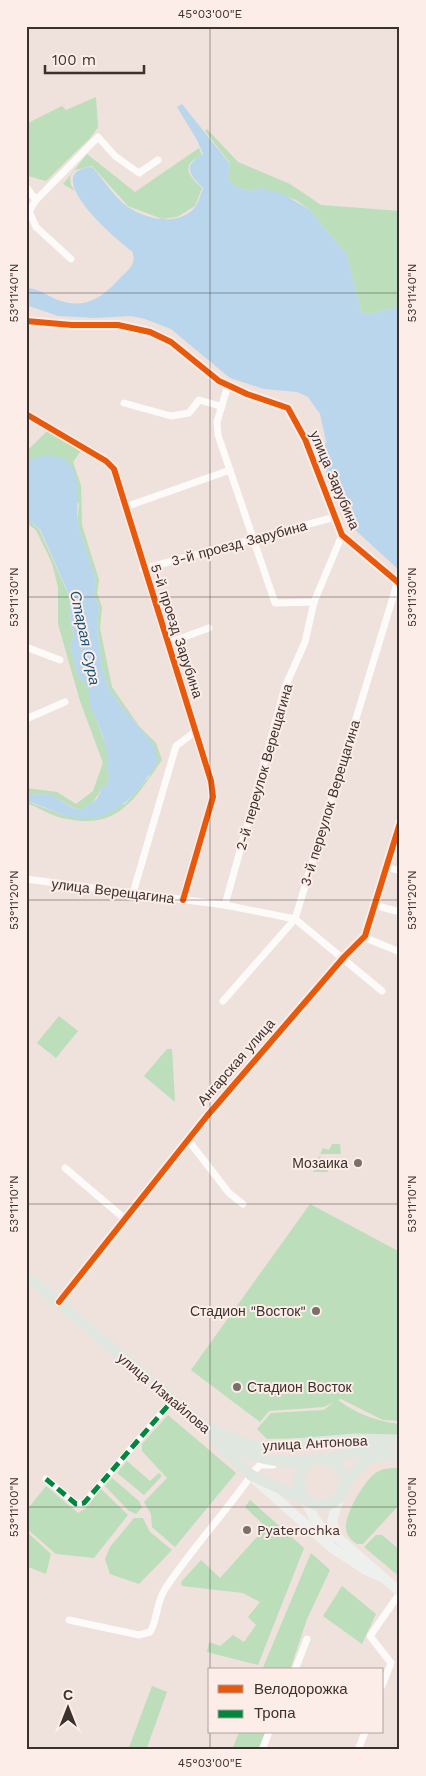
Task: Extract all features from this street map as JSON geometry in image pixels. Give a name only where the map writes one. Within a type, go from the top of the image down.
[{"type":"main road","name":"улица Измайлова","points":[[26,1275],[172,1401],[208,1429],[222,1447],[251,1475]]},
{"type":"main road","name":"улица Антонова","points":[[208,1429],[244,1443],[262,1447],[354,1439],[400,1440]]},
{"type":"main road","points":[[208,1429],[256,1456],[287,1462],[328,1459],[371,1446],[400,1444]]},
{"type":"main road","points":[[251,1475],[306,1499],[327,1505],[334,1502],[357,1469],[368,1458],[385,1454],[400,1454]]},
{"type":"main road","points":[[328,1459],[334,1461],[342,1471],[342,1492]]},
{"type":"main road","points":[[306,1499],[299,1484],[300,1473],[312,1460]]},
{"type":"street","points":[[71,259],[36,228],[29,211],[36,200],[98,137],[115,156],[139,173],[158,160]]},
{"type":"street","points":[[26,187],[36,200]]},
{"type":"street","name":"улица Зарубина","points":[[26,321],[72,325],[118,325],[150,332],[171,342],[219,381],[288,408],[305,439],[342,535],[398,584]]},
{"type":"street","points":[[228,385],[220,406],[217,422],[218,435],[275,603],[314,602]]},
{"type":"street","points":[[124,403],[171,416],[189,413],[199,400],[220,406]]},
{"type":"street","name":"5-й проезд Зарубина","points":[[26,414],[106,461],[114,469],[143,569],[211,781],[213,797],[183,900]]},
{"type":"street","points":[[125,507],[230,470]]},
{"type":"street","name":"3-й проезд Зарубина","points":[[143,569],[335,517]]},
{"type":"street","name":"2-й переулок Верещагина","points":[[225,905],[285,687],[305,642],[314,602],[342,535]]},
{"type":"street","name":"3-й переулок Верещагина","points":[[223,1001],[295,919],[398,584]]},
{"type":"street","points":[[168,643],[210,628]]},
{"type":"street","points":[[26,647],[60,660]]},
{"type":"street","points":[[26,719],[65,702]]},
{"type":"street","points":[[132,893],[176,746],[196,731]]},
{"type":"street","name":"Ангарская улица","points":[[59,1302],[188,1140],[363,937],[399,830]]},
{"type":"street","points":[[386,867],[400,871]]},
{"type":"street","name":"улица Верещагина","points":[[26,879],[225,905],[295,919],[344,957],[382,991]]},
{"type":"street","points":[[374,905],[400,912]]},
{"type":"street","points":[[363,937],[400,952]]},
{"type":"street","points":[[188,1140],[229,1194],[243,1204]]},
{"type":"street","points":[[65,1168],[125,1219]]},
{"type":"street","points":[[46,1479],[76,1504],[84,1503],[172,1401]]},
{"type":"street","points":[[69,1620],[139,1636],[150,1632],[155,1622],[158,1602],[166,1588],[251,1475],[260,1466],[287,1462]]},
{"type":"street","name":"улица Измайлова","points":[[251,1475],[331,1547],[366,1570],[381,1577]]},
{"type":"street","name":"улица Измайлова","points":[[342,1492],[332,1521],[337,1538],[400,1592]]},
{"type":"street","name":"улица Измайлова","points":[[306,1499],[319,1526],[342,1554]]},
{"type":"street","points":[[384,1681],[391,1663],[370,1636],[400,1592]]},
{"type":"street","points":[[296,1668],[307,1639]]},
{"type":"street","points":[[262,1750],[268,1734]]},
{"type":"street","points":[[358,1750],[364,1734]]},
{"type":"green space","points":[[96,97],[98,127],[90,138],[46,181],[28,176],[26,124],[62,106],[66,110]]},
{"type":"green space","points":[[207,129],[238,162],[290,184],[321,205],[400,211],[400,306],[370,314],[361,312],[347,255],[310,210],[296,200],[260,188],[251,191],[236,187],[228,179],[230,163],[205,131]]},
{"type":"green space","points":[[199,148],[202,155],[191,163],[188,170],[193,179],[202,188],[195,206],[177,217],[162,219],[128,206],[92,166],[75,170],[70,176],[71,185],[75,191],[63,184],[87,154],[135,192]]},
{"type":"green space","points":[[49,429],[82,449],[73,462],[81,485],[82,525],[99,580],[97,593],[102,607],[100,628],[112,687],[139,726],[156,743],[162,760],[132,800],[111,816],[97,820],[81,821],[62,818],[26,803],[26,801],[63,815],[125,804],[149,777],[154,745],[122,707],[109,688],[102,666],[97,627],[99,607],[94,594],[96,580],[77,521],[79,504],[34,458],[26,464],[26,452]]},
{"type":"green space","points":[[26,519],[39,529],[70,598],[69,616],[74,636],[70,647],[75,669],[89,690],[90,702],[109,758],[107,772],[110,776],[107,785],[102,787],[94,800],[83,809],[74,808],[50,795],[26,793],[26,788],[57,792],[76,804],[93,791],[103,763],[80,701],[58,624],[58,587],[52,563],[36,530],[26,523]]},
{"type":"green space","points":[[59,1016],[78,1031],[56,1058],[37,1043]]},
{"type":"green space","points":[[167,1049],[172,1049],[175,1102],[144,1076]]},
{"type":"green space","points":[[332,1144],[340,1144],[341,1154],[320,1154],[323,1148],[329,1150]]},
{"type":"green space","points":[[320,1155],[321,1164],[327,1164],[328,1172],[313,1172]]},
{"type":"green space","name":"Стадион \"Восток\"","points":[[310,1204],[400,1252],[400,1421],[383,1420],[341,1399],[338,1400],[367,1416],[383,1421],[400,1424],[400,1436],[267,1439],[257,1429],[271,1413],[324,1410],[334,1402],[324,1407],[269,1411],[260,1422],[191,1370]]},
{"type":"green space","points":[[168,1415],[236,1473],[175,1547],[152,1527],[151,1514],[144,1502],[167,1478],[142,1451],[142,1444]]},
{"type":"green space","points":[[127,1461],[150,1481],[159,1473],[162,1476],[144,1495],[117,1473]]},
{"type":"green space","points":[[400,1468],[400,1504],[363,1544],[357,1544],[350,1538],[346,1529],[348,1515],[356,1498],[377,1472],[385,1469]]},
{"type":"green space","points":[[112,1478],[139,1501],[142,1507],[136,1514],[129,1511],[105,1486]]},
{"type":"green space","points":[[46,1486],[78,1513],[86,1508],[101,1489],[128,1515],[94,1558],[56,1554],[26,1528],[26,1511]]},
{"type":"green space","points":[[250,1500],[304,1548],[258,1665],[207,1652],[209,1642],[220,1646],[233,1635],[244,1642],[256,1625],[248,1617],[260,1602],[243,1593],[182,1586],[181,1582],[201,1560],[220,1578],[266,1527],[245,1507]]},
{"type":"green space","points":[[134,1518],[143,1518],[150,1532],[172,1550],[139,1584],[110,1574],[105,1559],[110,1547]]},
{"type":"green space","points":[[26,1531],[51,1554],[46,1574],[26,1566]]},
{"type":"green space","points":[[376,1535],[382,1535],[400,1550],[400,1577],[364,1547]]},
{"type":"green space","points":[[311,1553],[330,1570],[307,1619],[291,1668],[263,1668]]},
{"type":"green space","points":[[342,1586],[376,1614],[362,1644],[323,1616]]},
{"type":"green space","points":[[152,1686],[167,1692],[146,1750],[128,1750]]},
{"type":"green space","points":[[238,1734],[265,1734],[259,1750],[232,1750]]},
{"type":"water","points":[[182,104],[230,164],[228,179],[236,187],[251,191],[260,188],[283,194],[310,210],[347,255],[361,312],[370,314],[400,306],[400,571],[352,527],[330,484],[322,457],[326,441],[320,414],[308,397],[297,392],[264,389],[230,378],[171,329],[145,319],[131,316],[95,318],[58,316],[26,305],[26,288],[37,290],[55,299],[75,304],[92,300],[107,291],[133,263],[132,251],[98,221],[76,192],[73,180],[77,171],[92,167],[123,203],[136,212],[154,218],[172,219],[181,217],[189,213],[196,206],[203,188],[191,174],[190,166],[196,158],[203,154],[197,140],[177,107]]},
{"type":"water","name":"Старая Сура","points":[[51,455],[65,459],[73,468],[78,486],[77,521],[96,580],[94,594],[99,607],[97,627],[102,666],[109,688],[122,707],[154,745],[158,761],[141,786],[120,807],[94,818],[63,815],[26,801],[26,793],[33,795],[44,794],[54,796],[71,807],[83,809],[97,799],[102,787],[107,785],[110,776],[107,772],[108,763],[105,745],[89,702],[90,693],[77,674],[70,647],[74,636],[69,616],[70,597],[40,529],[26,519],[26,464],[34,458]]},
{"type":"marked path","points":[[46,1479],[76,1504],[84,1503],[172,1401]]},
{"type":"cycle path","points":[[26,321],[72,325],[118,325],[150,332],[171,342],[219,381],[247,394],[288,408],[305,439],[342,535],[400,584]]},
{"type":"cycle path","points":[[26,414],[106,461],[114,469],[211,781],[213,797],[183,900]]},
{"type":"cycle path","points":[[59,1302],[207,1116],[344,957],[365,936],[400,823]]},
{"type":"place","name":"Мозаика","points":[[358,1163]]},
{"type":"place","name":"Стадион \"Восток\"","points":[[316,1311]]},
{"type":"place","name":"Стадион Восток","points":[[237,1387]]},
{"type":"place","name":"Pyaterochka","points":[[247,1530]]}]
